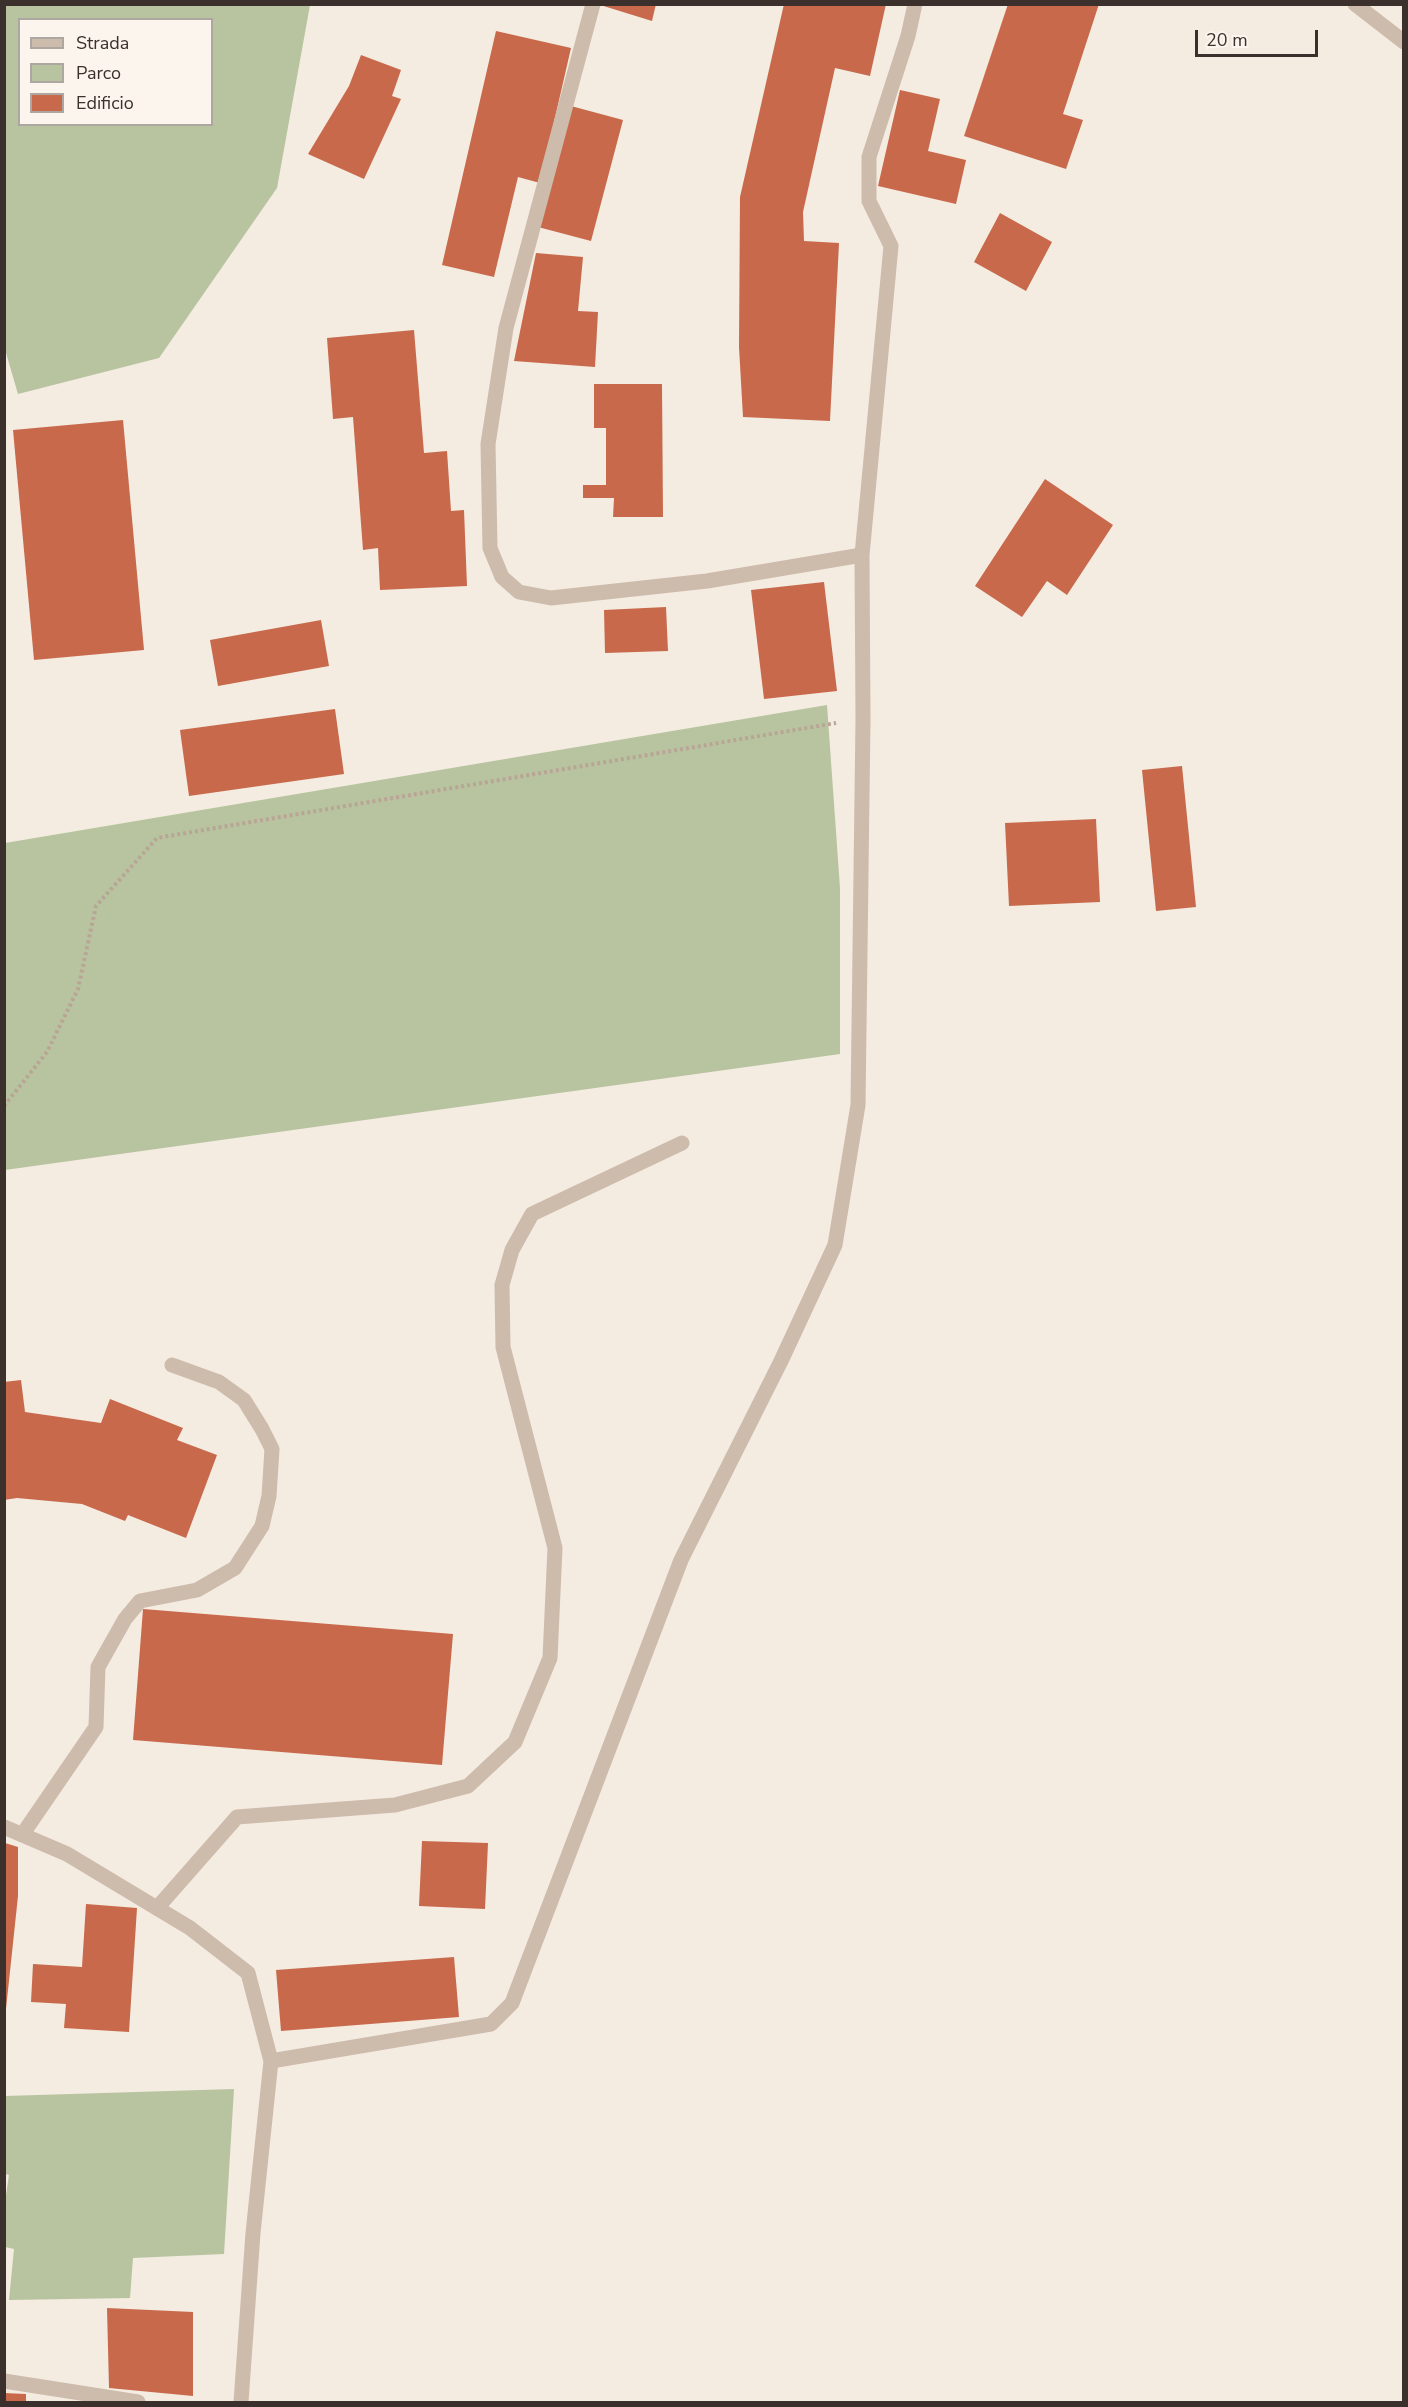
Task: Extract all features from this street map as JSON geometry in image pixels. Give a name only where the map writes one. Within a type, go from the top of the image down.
[{"type":"street","points":[[593,4],[506,328],[488,444],[490,548],[502,577],[519,592],[551,598],[707,581],[862,555]]},
{"type":"street","points":[[271,2061],[491,2024],[512,2003],[681,1560],[781,1361],[835,1245],[858,1105],[863,719],[862,555],[891,246],[869,201],[869,157],[908,36],[915,4]]},
{"type":"street","points":[[1355,4],[1404,42]]},
{"type":"street","points":[[157,1908],[237,1817],[395,1805],[468,1786],[515,1742],[550,1658],[555,1548],[503,1347],[502,1285],[512,1250],[532,1214],[682,1143]]},
{"type":"street","points":[[22,1835],[96,1726],[98,1667],[125,1619],[140,1601],[197,1590],[235,1568],[262,1526],[269,1496],[272,1449],[262,1429],[244,1400],[219,1382],[172,1365]]},
{"type":"street","points":[[4,1827],[67,1854],[190,1928],[248,1973],[271,2061],[253,2234],[241,2403]]},
{"type":"street","points":[[4,2381],[138,2403]]},
{"type":"path","points":[[4,1106],[47,1052],[78,989],[96,906],[157,838],[863,719]]},
{"type":"green space","points":[[4,5],[310,5],[277,188],[159,358],[18,394],[4,346]]},
{"type":"green space","points":[[827,705],[840,888],[840,1054],[5,1170],[5,843]]},
{"type":"green space","points":[[234,2089],[224,2254],[133,2258],[130,2298],[9,2300],[14,2249],[5,2247],[5,2202],[9,2175],[5,2174],[5,2096]]},
{"type":"building","points":[[597,4],[656,4],[652,21]]},
{"type":"building","points":[[784,4],[886,4],[870,76],[835,68],[803,212],[804,241],[839,243],[830,421],[743,417],[739,347],[740,197]]},
{"type":"building","points":[[1008,4],[1099,4],[1063,114],[1083,120],[1066,169],[964,136]]},
{"type":"building","points":[[496,31],[571,48],[540,183],[518,177],[494,277],[442,265]]},
{"type":"building","points":[[361,55],[401,70],[392,96],[401,99],[364,179],[308,154],[349,86]]},
{"type":"building","points":[[900,90],[940,99],[928,151],[966,160],[956,204],[878,186]]},
{"type":"building","points":[[571,106],[623,120],[591,241],[538,227]]},
{"type":"building","points":[[1000,213],[1052,242],[1026,291],[974,262]]},
{"type":"building","points":[[536,253],[583,257],[578,311],[598,312],[595,367],[514,361]]},
{"type":"building","points":[[414,330],[424,453],[447,451],[451,511],[464,510],[467,586],[380,590],[378,548],[363,550],[353,417],[333,419],[327,338]]},
{"type":"building","points":[[594,384],[662,384],[663,517],[613,517],[614,498],[583,498],[583,485],[606,485],[606,428],[594,428]]},
{"type":"building","points":[[123,420],[144,650],[34,660],[13,430]]},
{"type":"building","points":[[1045,479],[1113,525],[1067,595],[1047,581],[1022,617],[975,586]]},
{"type":"building","points":[[824,582],[837,691],[764,699],[751,590]]},
{"type":"building","points":[[666,607],[668,651],[605,653],[604,610]]},
{"type":"building","points":[[321,620],[329,666],[218,686],[210,640]]},
{"type":"building","points":[[335,709],[344,774],[189,796],[180,730]]},
{"type":"building","points":[[1182,766],[1196,907],[1156,911],[1142,770]]},
{"type":"building","points":[[1096,819],[1100,902],[1009,906],[1005,823]]},
{"type":"building","points":[[21,1380],[25,1412],[101,1423],[110,1399],[183,1428],[177,1440],[217,1455],[186,1538],[128,1515],[125,1521],[82,1504],[17,1498],[4,1500],[4,1382]]},
{"type":"building","points":[[143,1609],[453,1634],[442,1765],[133,1740]]},
{"type":"building","points":[[422,1841],[488,1843],[485,1909],[419,1906]]},
{"type":"building","points":[[5,1843],[18,1847],[18,1896],[6,2009]]},
{"type":"building","points":[[86,1904],[137,1908],[129,2032],[64,2028],[66,2004],[31,2002],[33,1964],[82,1967]]},
{"type":"building","points":[[454,1957],[459,2017],[281,2031],[276,1970]]},
{"type":"building","points":[[107,2308],[193,2312],[193,2396],[109,2388]]},
{"type":"building","points":[[4,2393],[26,2394],[26,2402],[4,2402]]}]
